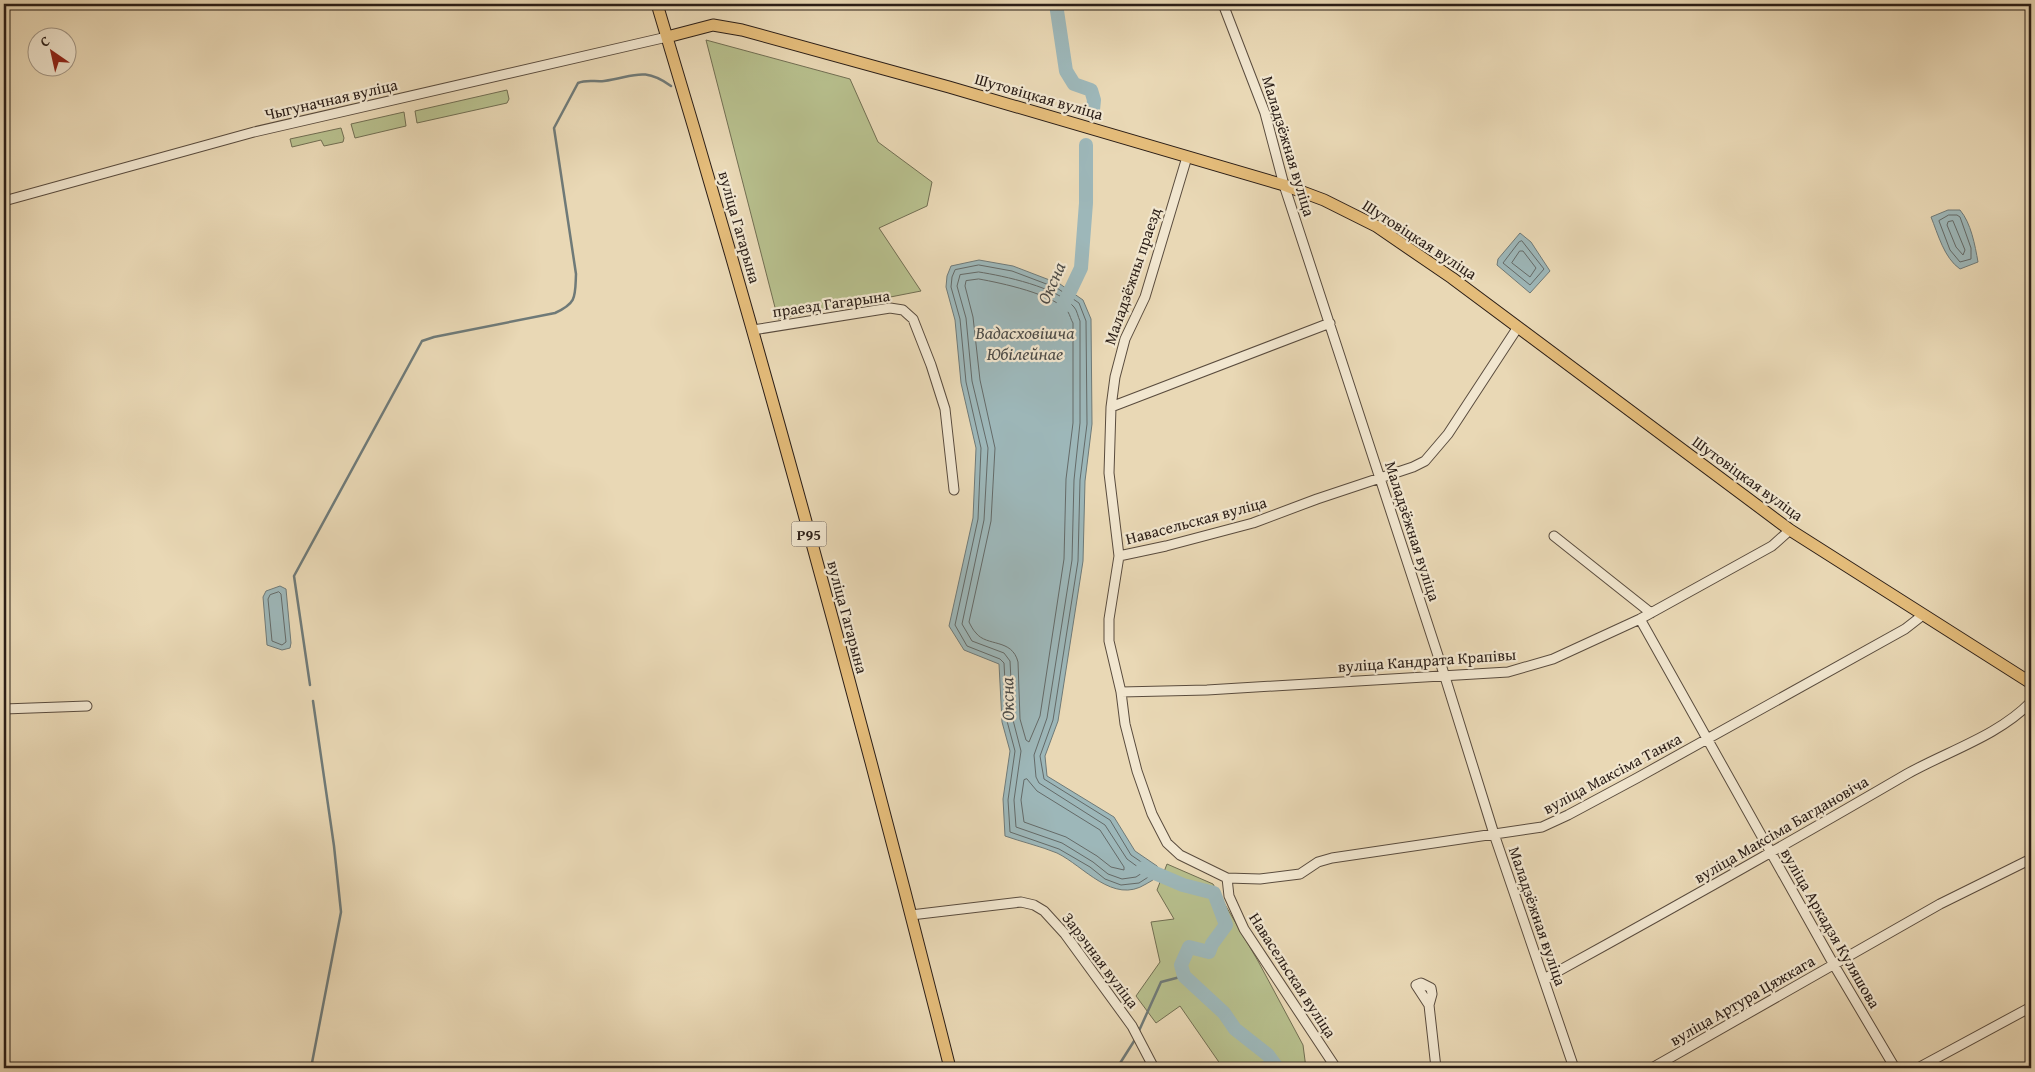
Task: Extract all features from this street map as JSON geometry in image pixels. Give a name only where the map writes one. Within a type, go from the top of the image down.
[{"type":"main road","name":"вуліца Гагарына","points":[[657,4],[753,330],[911,915],[950,1068]]},
{"type":"main road","name":"Шутовіцкая вуліца","points":[[667,37],[713,25],[742,30],[949,87],[1284,185],[1324,200],[1376,226],[1398,240],[1518,326],[1790,530],[2031,683]]},
{"type":"street","name":"Маладзёжная вуліца","points":[[1223,4],[1265,113],[1284,185],[1446,677],[1494,834],[1574,1068]]},
{"type":"street","name":"Чыгуначная вуліца","points":[[4,201],[254,132],[654,42],[667,37]]},
{"type":"street","name":"Маладзёжны праезд","points":[[1119,556],[1109,473],[1111,407],[1115,377],[1125,339],[1145,297],[1187,157]]},
{"type":"street","name":"праезд Гагарына","points":[[753,330],[890,308],[903,310],[913,320],[931,365],[945,409],[954,490]]},
{"type":"street","points":[[1111,407],[1330,324]]},
{"type":"street","name":"Навасельская вуліца","points":[[1336,1068],[1244,929],[1230,896],[1227,878],[1180,856],[1167,842],[1152,814],[1137,771],[1125,724],[1122,692],[1109,640],[1109,619],[1119,556],[1166,546],[1253,523],[1425,462],[1448,434],[1518,326]]},
{"type":"street","name":"вуліца Кандрата Крапівы","points":[[1122,692],[1207,690],[1508,672],[1554,659],[1640,619],[1772,546],[1790,530]]},
{"type":"street","points":[[1554,536],[1651,613]]},
{"type":"street","name":"вуліца Максіма Танка","points":[[1227,878],[1260,879],[1300,874],[1318,862],[1332,858],[1542,827],[1707,740],[1906,629],[1923,615]]},
{"type":"street","name":"вуліца Аркадзя Куляшова","points":[[1640,619],[1834,965],[1895,1068]]},
{"type":"street","name":"вуліца Максіма Багдановіча","points":[[1544,979],[1772,853],[1918,768],[1987,734],[2023,710],[2031,702]]},
{"type":"street","points":[[4,709],[87,706]]},
{"type":"street","name":"вуліца Артура Цяжкага","points":[[1652,1068],[1940,904],[2031,859]]},
{"type":"street","name":"Зарэчная вуліца","points":[[911,915],[1022,902],[1044,910],[1065,934],[1132,1026],[1154,1068]]},
{"type":"street","points":[[1429,1005],[1436,1068]]},
{"type":"street","points":[[1918,1068],[2031,1007]]},
{"type":"green space","points":[[706,40],[850,79],[878,142],[932,182],[927,206],[879,228],[921,291],[778,319]]},
{"type":"green space","points":[[507,90],[509,99],[507,103],[417,123],[415,111]]},
{"type":"green space","points":[[404,112],[406,126],[355,138],[351,124]]},
{"type":"green space","points":[[341,128],[344,138],[343,142],[324,146],[321,140],[292,147],[290,139]]},
{"type":"green space","points":[[1167,864],[1213,884],[1258,961],[1303,1045],[1306,1068],[1223,1068],[1180,1006],[1156,1023],[1136,996],[1160,962],[1151,922],[1174,919],[1157,890]]},
{"type":"water","points":[[1948,210],[1960,210],[1964,215],[1970,228],[1978,262],[1960,269],[1946,252],[1931,217]]},
{"type":"water","points":[[1520,233],[1531,242],[1550,271],[1530,293],[1497,265],[1498,259]]},
{"type":"water","name":"Вадасховішча Юбілейнае","points":[[979,260],[1013,266],[1060,284],[1083,300],[1091,319],[1092,424],[1085,481],[1083,561],[1058,721],[1045,756],[1047,776],[1114,817],[1135,851],[1157,866],[1160,872],[1158,876],[1134,889],[1122,890],[1110,887],[1057,853],[1005,836],[1003,799],[1010,751],[1002,722],[999,664],[964,650],[949,626],[973,518],[976,448],[961,383],[955,320],[946,287],[947,276],[951,266]]},
{"type":"water","points":[[280,586],[286,589],[291,643],[290,648],[282,650],[267,645],[263,597],[266,591]]},
{"type":"waterway","name":"Оксна","points":[[1056,4],[1066,71],[1074,84],[1091,90],[1094,100],[1093,110]]},
{"type":"waterway","points":[[310,685],[294,576],[422,341],[555,313],[571,302],[575,294],[576,274],[554,128],[578,83],[604,81],[638,74],[653,76],[671,86]]},
{"type":"waterway","name":"Оксна","points":[[1062,308],[1081,268],[1086,203],[1086,145]]},
{"type":"waterway","points":[[311,1068],[341,912],[334,846],[313,701]]},
{"type":"waterway","name":"Оксна","points":[[1143,868],[1183,885],[1214,893],[1226,925],[1212,944],[1209,952],[1189,947],[1181,965],[1184,976],[1224,1013],[1235,1029],[1268,1055],[1276,1066],[1265,1068]]},
{"type":"waterway","points":[[1138,1033],[1161,982],[1184,976]]},
{"type":"waterway","points":[[1117,1068],[1136,1038]]}]
